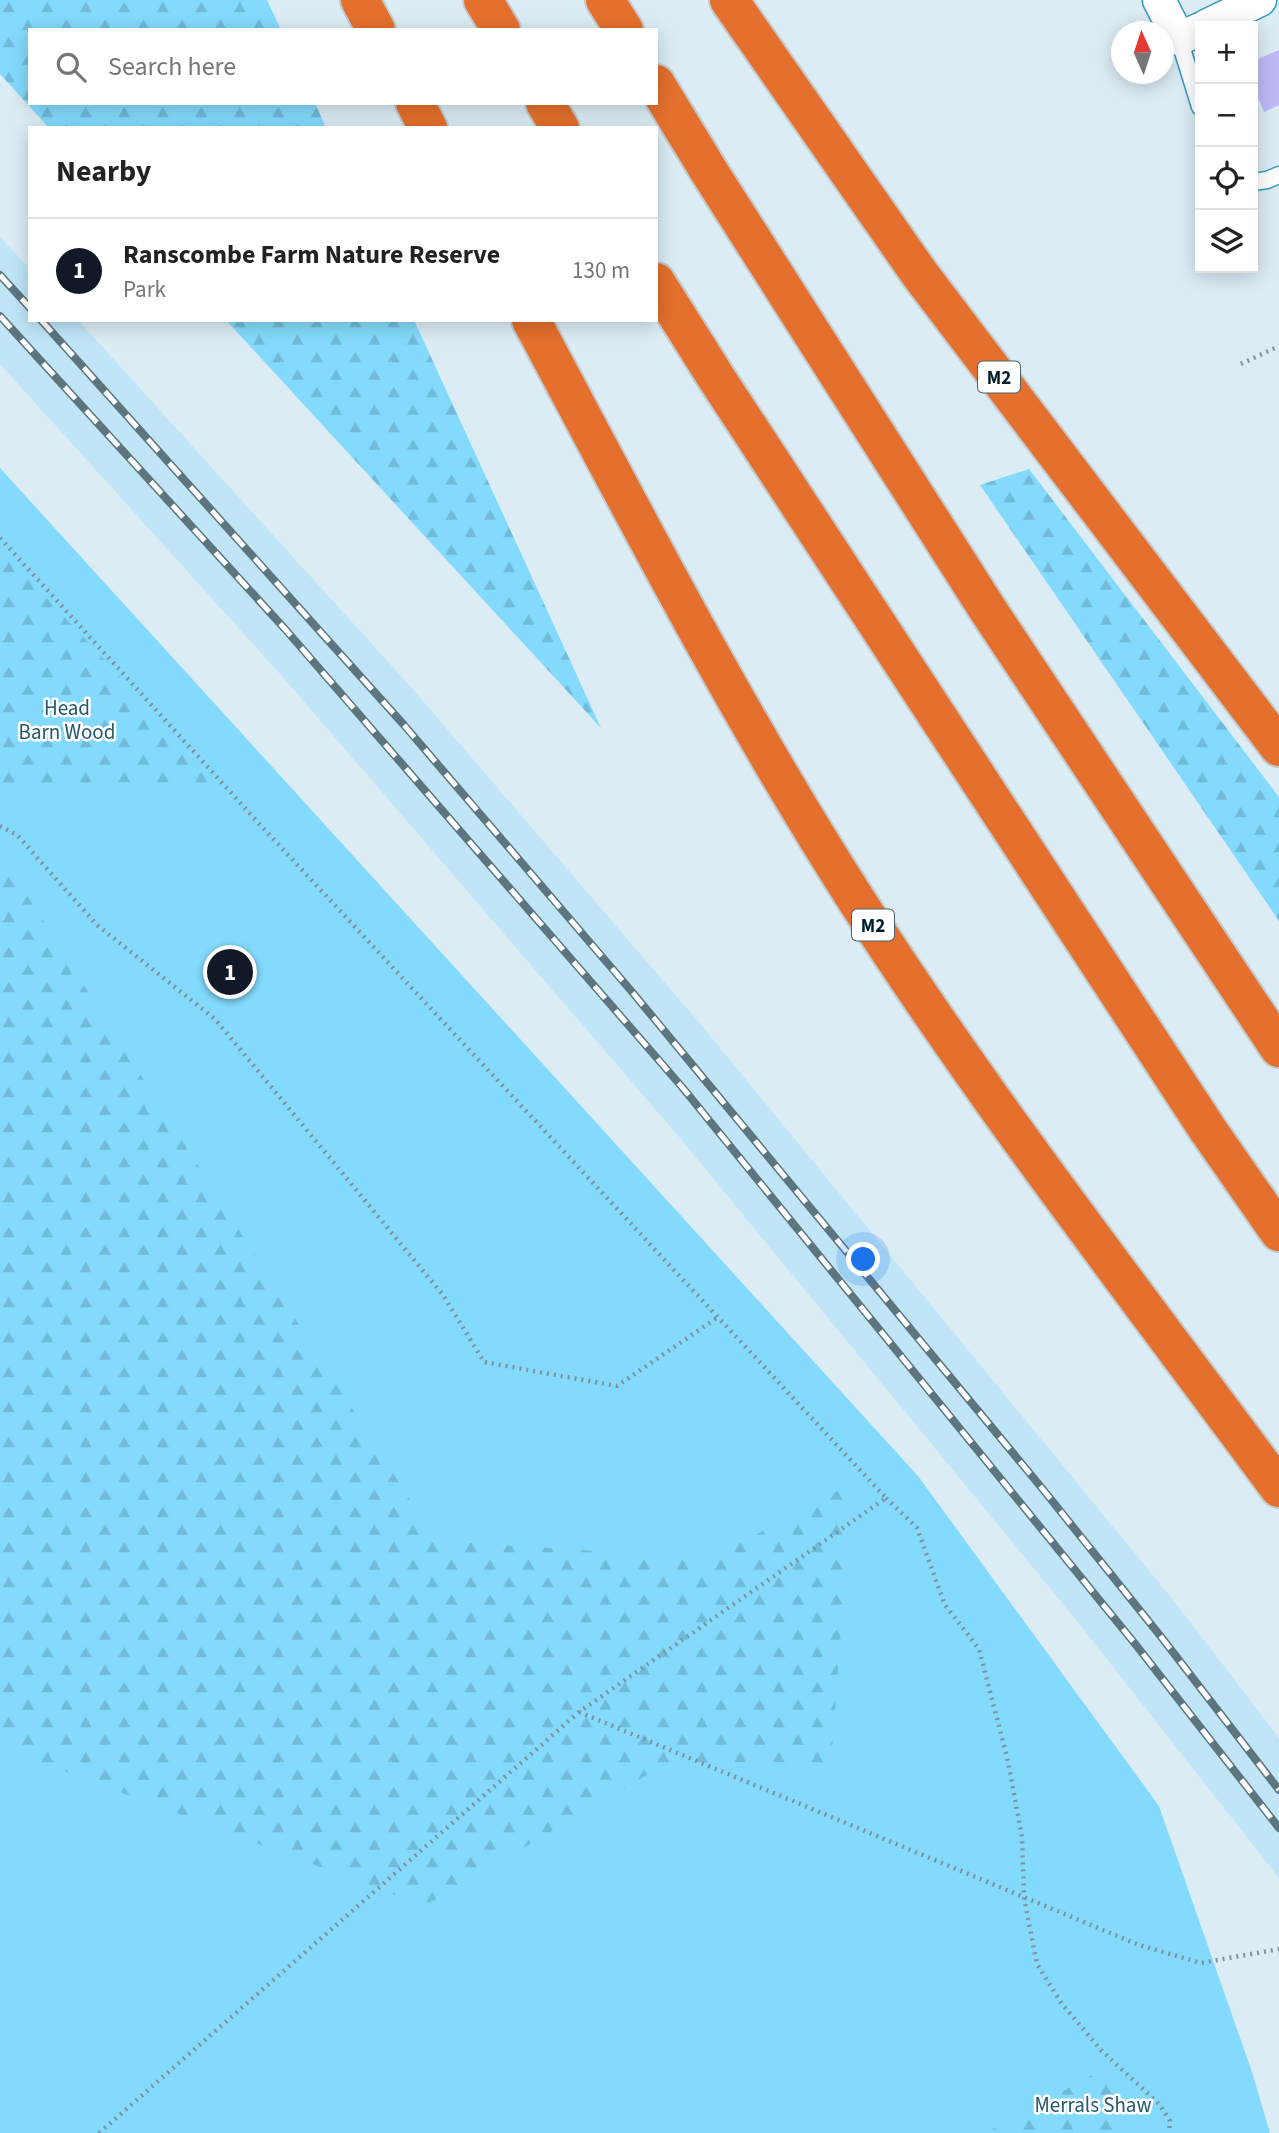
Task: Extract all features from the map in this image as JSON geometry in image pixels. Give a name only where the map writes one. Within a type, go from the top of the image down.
[{"type":"highway","points":[[360,0],[375,28]]},
{"type":"highway","points":[[483,0],[500,28]]},
{"type":"highway","points":[[606,0],[623,28]]},
{"type":"highway","name":"M2","points":[[729,0],[919,273],[1279,747]]},
{"type":"highway","points":[[658,87],[988,610],[1279,1048]]},
{"type":"highway","points":[[416,105],[427,126]]},
{"type":"highway","points":[[546,105],[559,126]]},
{"type":"highway","points":[[658,285],[1185,1095],[1279,1232]]},
{"type":"highway","name":"M2","points":[[532,322],[750,723],[855,898],[973,1074],[1279,1488]]},
{"type":"street","points":[[1159,0],[1195,31]]},
{"type":"street","points":[[1216,21],[1260,0]]},
{"type":"lane","points":[[1258,181],[1279,175]]},
{"type":"path","points":[[1241,364],[1279,346]]},
{"type":"path","points":[[0,538],[263,828],[886,1498],[917,1528],[945,1605],[979,1649],[1008,1761],[1022,1837],[1024,1898],[1037,1964],[1062,2004],[1101,2050],[1159,2104],[1170,2122],[1169,2133]]},
{"type":"path","points":[[0,826],[17,835],[97,925],[215,1019],[443,1295],[484,1362],[617,1386],[718,1317]]},
{"type":"path","points":[[99,2133],[579,1712],[886,1498]]},
{"type":"path","points":[[579,1712],[1139,1945],[1201,1963],[1279,1949]]},
{"type":"shaded area","points":[[0,237],[28,267],[28,322],[80,322],[410,686],[697,1020],[1174,1601],[1279,1738],[1279,1878],[1073,1616],[680,1138],[282,676],[0,364]]},
{"type":"green space","points":[[0,0],[267,0],[280,28],[28,28],[28,105],[0,74]]},
{"type":"green space","points":[[28,105],[316,105],[325,126],[47,126]]},
{"type":"green space","points":[[228,322],[415,322],[601,728]]},
{"type":"green space","points":[[0,468],[918,1476],[1159,1806],[1252,2072],[1270,2133],[0,2133]]},
{"type":"green space","points":[[1029,469],[1279,797],[1279,921],[980,485]]},
{"type":"green space","name":"Head Barn Wood","points":[[0,549],[221,783],[0,789]]},
{"type":"green space","points":[[0,853],[436,1541],[712,1558],[852,1483],[831,1763],[669,1762],[424,1906],[0,1747]]},
{"type":"green space","name":"Merrals Shaw","points":[[1109,2066],[1134,2133],[986,2133]]},
{"type":"building","points":[[1279,50],[1279,105],[1264,112],[1258,97],[1258,59]]},
{"type":"railway","points":[[0,275],[28,306]]},
{"type":"railway","points":[[0,316],[285,629],[682,1087],[1136,1645],[1279,1828]]},
{"type":"railway","points":[[43,322],[404,725],[633,993],[1041,1487],[1279,1790]]},
{"type":"place","name":"Ranscombe Farm Nature Reserve","points":[[230,972]]}]
